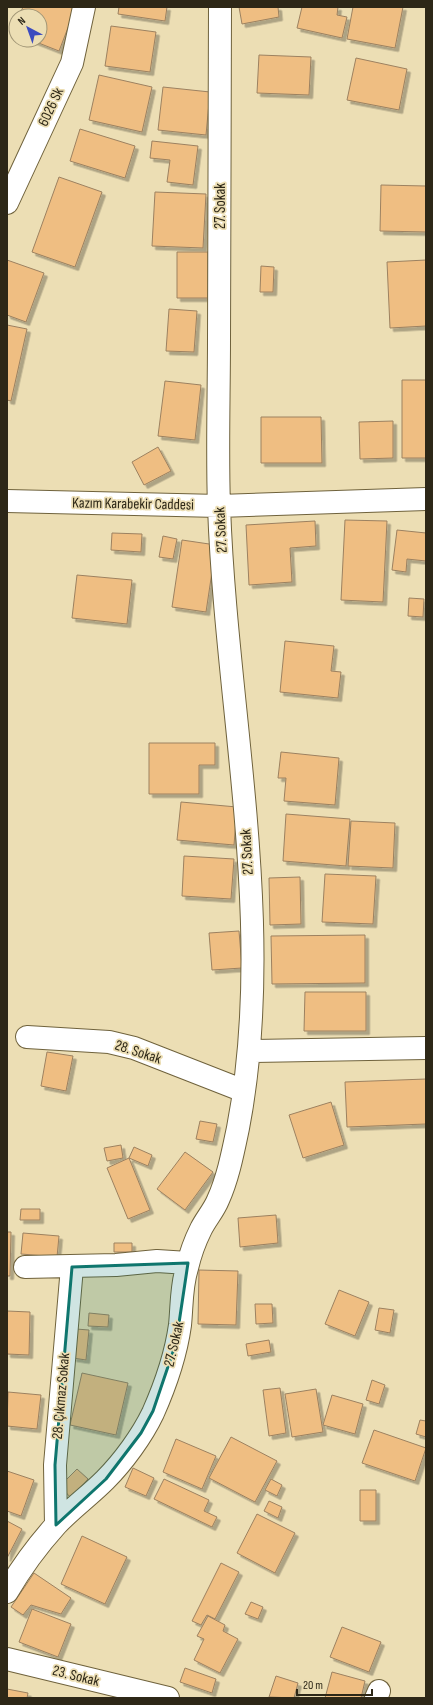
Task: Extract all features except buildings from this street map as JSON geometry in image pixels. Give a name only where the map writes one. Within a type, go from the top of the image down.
[{"type":"street","name":"6026 Sk","points":[[7,203],[72,63],[84,7]]},
{"type":"street","name":"27. Sokak","points":[[7,1592],[23,1564],[56,1525],[106,1479],[141,1433],[153,1411],[180,1327],[182,1285],[188,1263],[202,1229],[217,1203],[226,1177],[244,1091],[249,1051],[252,1002],[252,940],[246,826],[230,669],[219,506],[220,7]]},
{"type":"street","name":"Kazım Karabekir Caddesi","points":[[7,501],[219,506],[426,498]]},
{"type":"street","name":"28. Sokak","points":[[27,1037],[109,1042],[134,1048],[244,1091]]},
{"type":"street","points":[[249,1051],[426,1048]]},
{"type":"street","points":[[25,1267],[72,1267],[157,1262],[188,1263]]},
{"type":"street","name":"28. Çıkmaz Sokak","points":[[56,1525],[55,1465],[72,1267]]},
{"type":"street","name":"23. Sokak","points":[[7,1659],[168,1698]]},
{"type":"highlighted area","points":[[188,1263],[176,1343],[153,1411],[141,1433],[106,1479],[56,1525],[55,1465],[72,1267]]}]
